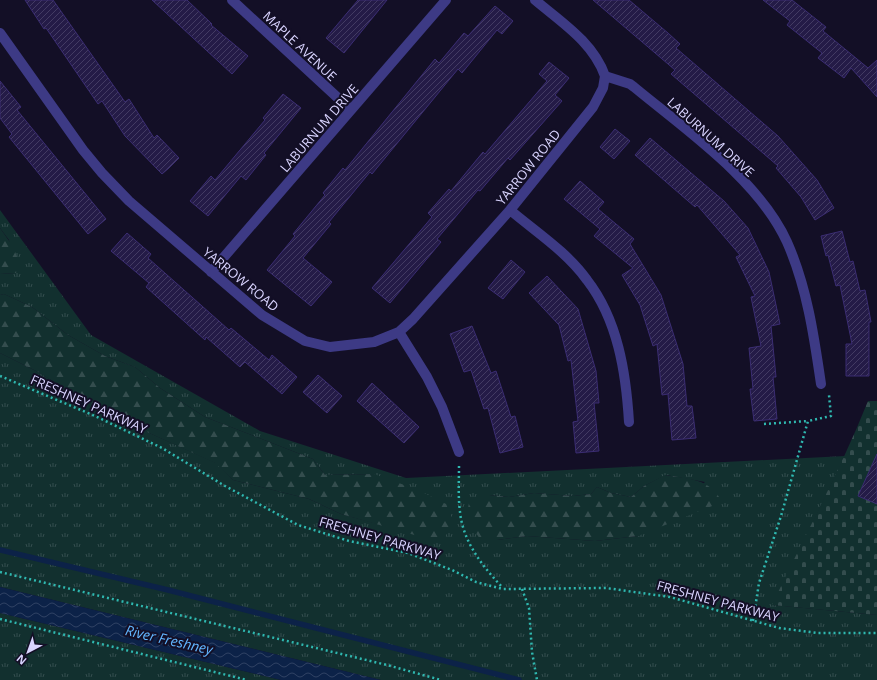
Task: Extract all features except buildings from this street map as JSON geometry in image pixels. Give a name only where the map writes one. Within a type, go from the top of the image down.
[{"type":"street","name":"MAPLE AVENUE","points":[[232,0],[351,110]]},
{"type":"street","name":"LABURNUM DRIVE","points":[[211,272],[446,0]]},
{"type":"street","points":[[535,0],[590,47],[600,63],[605,76]]},
{"type":"street","name":"YARROW ROAD","points":[[0,33],[83,150],[102,173],[129,201],[262,315],[304,341],[330,347],[374,342],[399,332],[413,319],[510,210],[593,107],[602,88],[605,76]]},
{"type":"street","name":"LABURNUM DRIVE","points":[[605,76],[630,84],[634,87],[725,162],[762,202],[787,241],[797,267],[812,322],[821,384]]},
{"type":"street","points":[[510,210],[565,256],[587,280],[600,300],[618,345],[627,386],[630,422]]},
{"type":"street","points":[[399,332],[427,377],[442,407],[459,452]]},
{"type":"path","name":"FRESHNEY PARKWAY","points":[[0,376],[95,416],[162,448],[226,486],[298,525],[349,541],[408,553],[452,570],[476,582],[504,589],[606,588],[670,596],[779,628],[818,633],[877,633]]},
{"type":"path","points":[[764,424],[808,421],[830,416],[828,383],[821,384]]},
{"type":"path","points":[[753,621],[759,583],[781,516],[808,421]]},
{"type":"path","points":[[459,452],[460,513],[469,544],[482,566],[504,589]]},
{"type":"path","points":[[0,572],[388,665],[441,680]]},
{"type":"path","points":[[522,588],[529,608],[532,652],[537,680]]},
{"type":"path","points":[[0,620],[247,680]]},
{"type":"green space","points":[[0,210],[91,335],[260,431],[406,478],[845,456],[773,605],[877,615],[877,680],[381,680],[0,587],[0,353],[38,372],[79,397],[136,427],[216,463],[233,480],[309,499],[341,514],[389,527],[374,474],[325,475],[313,459],[205,417],[160,388],[135,367],[105,356],[68,335],[32,307],[4,294],[0,295],[0,274],[16,273],[9,240],[0,228]],"holes":[[[666,475],[705,482],[638,536],[595,541],[527,536],[497,540],[489,495],[509,497],[534,493],[573,496],[591,494],[597,487],[611,493],[631,497],[644,486]]]},
{"type":"green space","points":[[0,228],[14,249],[18,261],[16,273],[0,274]]},
{"type":"green space","points":[[4,294],[32,307],[68,335],[105,356],[135,367],[160,388],[205,417],[313,459],[325,475],[374,474],[418,490],[446,504],[455,525],[439,542],[341,514],[309,499],[233,480],[215,463],[136,427],[79,397],[38,372],[0,353],[0,295]]},
{"type":"green space","points":[[868,401],[877,401],[877,615],[772,605],[834,478]]},
{"type":"green space","points":[[665,475],[690,479],[705,484],[717,494],[722,502],[638,536],[595,541],[527,536],[497,540],[480,539],[466,518],[469,503],[489,495],[509,497],[534,493],[573,496],[591,494],[597,487],[611,493],[631,497],[644,486]]},
{"type":"green space","points":[[0,613],[281,680],[0,680]]},
{"type":"water","name":"River Freshney","points":[[0,587],[381,680],[281,680],[0,613]]},
{"type":"waterway","points":[[0,550],[168,590],[519,680]]}]
